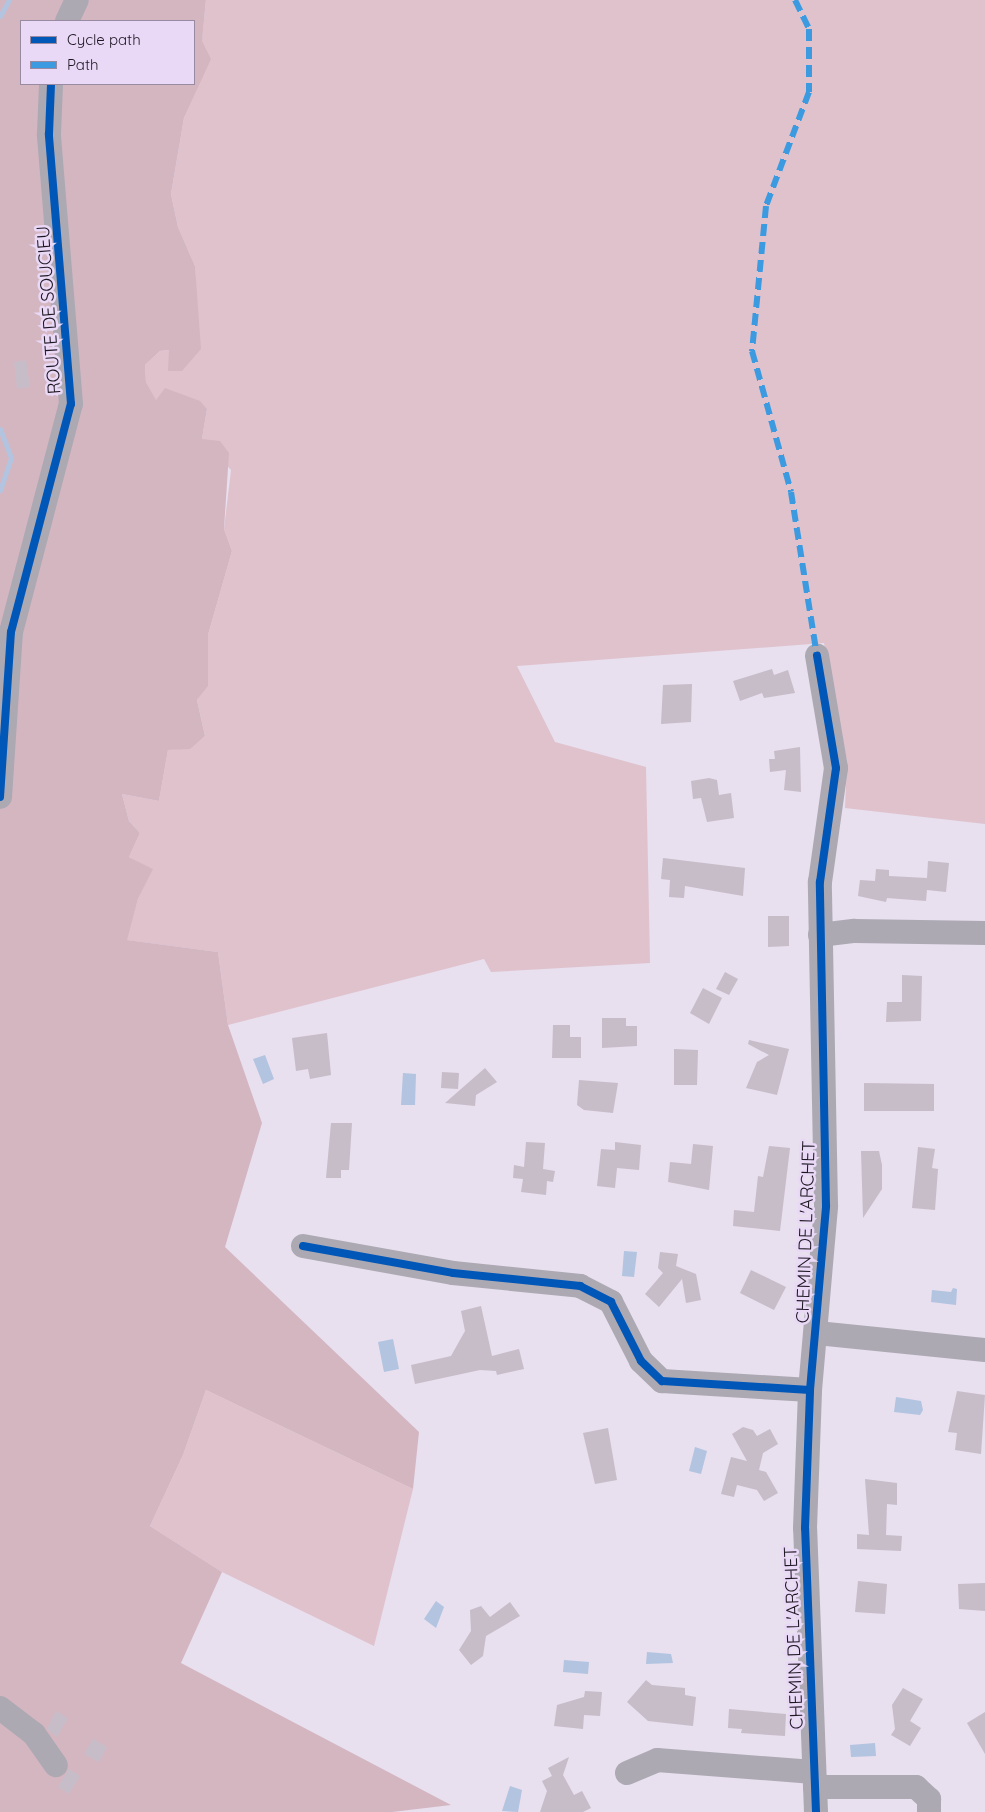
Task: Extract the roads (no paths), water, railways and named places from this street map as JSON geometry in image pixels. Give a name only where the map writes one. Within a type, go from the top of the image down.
[{"type":"street","points":[[67,20],[77,0]]},
{"type":"street","name":"ROUTE DE SOUCIEU","points":[[0,797],[11,632],[71,404],[49,134],[51,85]]},
{"type":"street","name":"CHEMIN DE L'ARCHET","points":[[816,1812],[806,1528],[810,1390],[817,1333],[826,1206],[826,1052],[820,935],[820,882],[836,768],[817,656]]},
{"type":"street","points":[[820,935],[854,931],[985,933]]},
{"type":"street","points":[[303,1246],[453,1273],[580,1286],[611,1302],[641,1361],[662,1381],[810,1390]]},
{"type":"street","points":[[817,1333],[985,1350]]},
{"type":"street","points":[[0,1708],[34,1734],[56,1765]]},
{"type":"street","points":[[627,1773],[657,1760],[814,1780],[916,1787],[929,1799],[928,1812]]},
{"type":"water","points":[[265,1055],[274,1079],[263,1084],[253,1059]]},
{"type":"water","points":[[403,1073],[416,1074],[415,1105],[401,1105]]},
{"type":"water","points":[[624,1251],[637,1252],[634,1277],[622,1276]]},
{"type":"water","points":[[953,1288],[957,1289],[956,1305],[931,1302],[932,1290],[951,1292]]},
{"type":"water","points":[[393,1339],[399,1369],[384,1372],[378,1342]]},
{"type":"water","points":[[896,1397],[921,1401],[923,1410],[920,1415],[894,1412]]},
{"type":"water","points":[[695,1447],[707,1451],[701,1474],[689,1471]]},
{"type":"water","points":[[436,1601],[444,1607],[436,1628],[424,1619]]},
{"type":"water","points":[[647,1652],[671,1654],[673,1663],[646,1664]]},
{"type":"water","points":[[564,1660],[589,1662],[588,1674],[563,1672]]},
{"type":"water","points":[[875,1743],[876,1756],[851,1757],[850,1745]]},
{"type":"water","points":[[510,1786],[522,1790],[518,1812],[502,1811]]},
{"type":"waterway","points":[[0,16],[9,0]]},
{"type":"waterway","points":[[0,429],[11,458],[0,490]]}]
